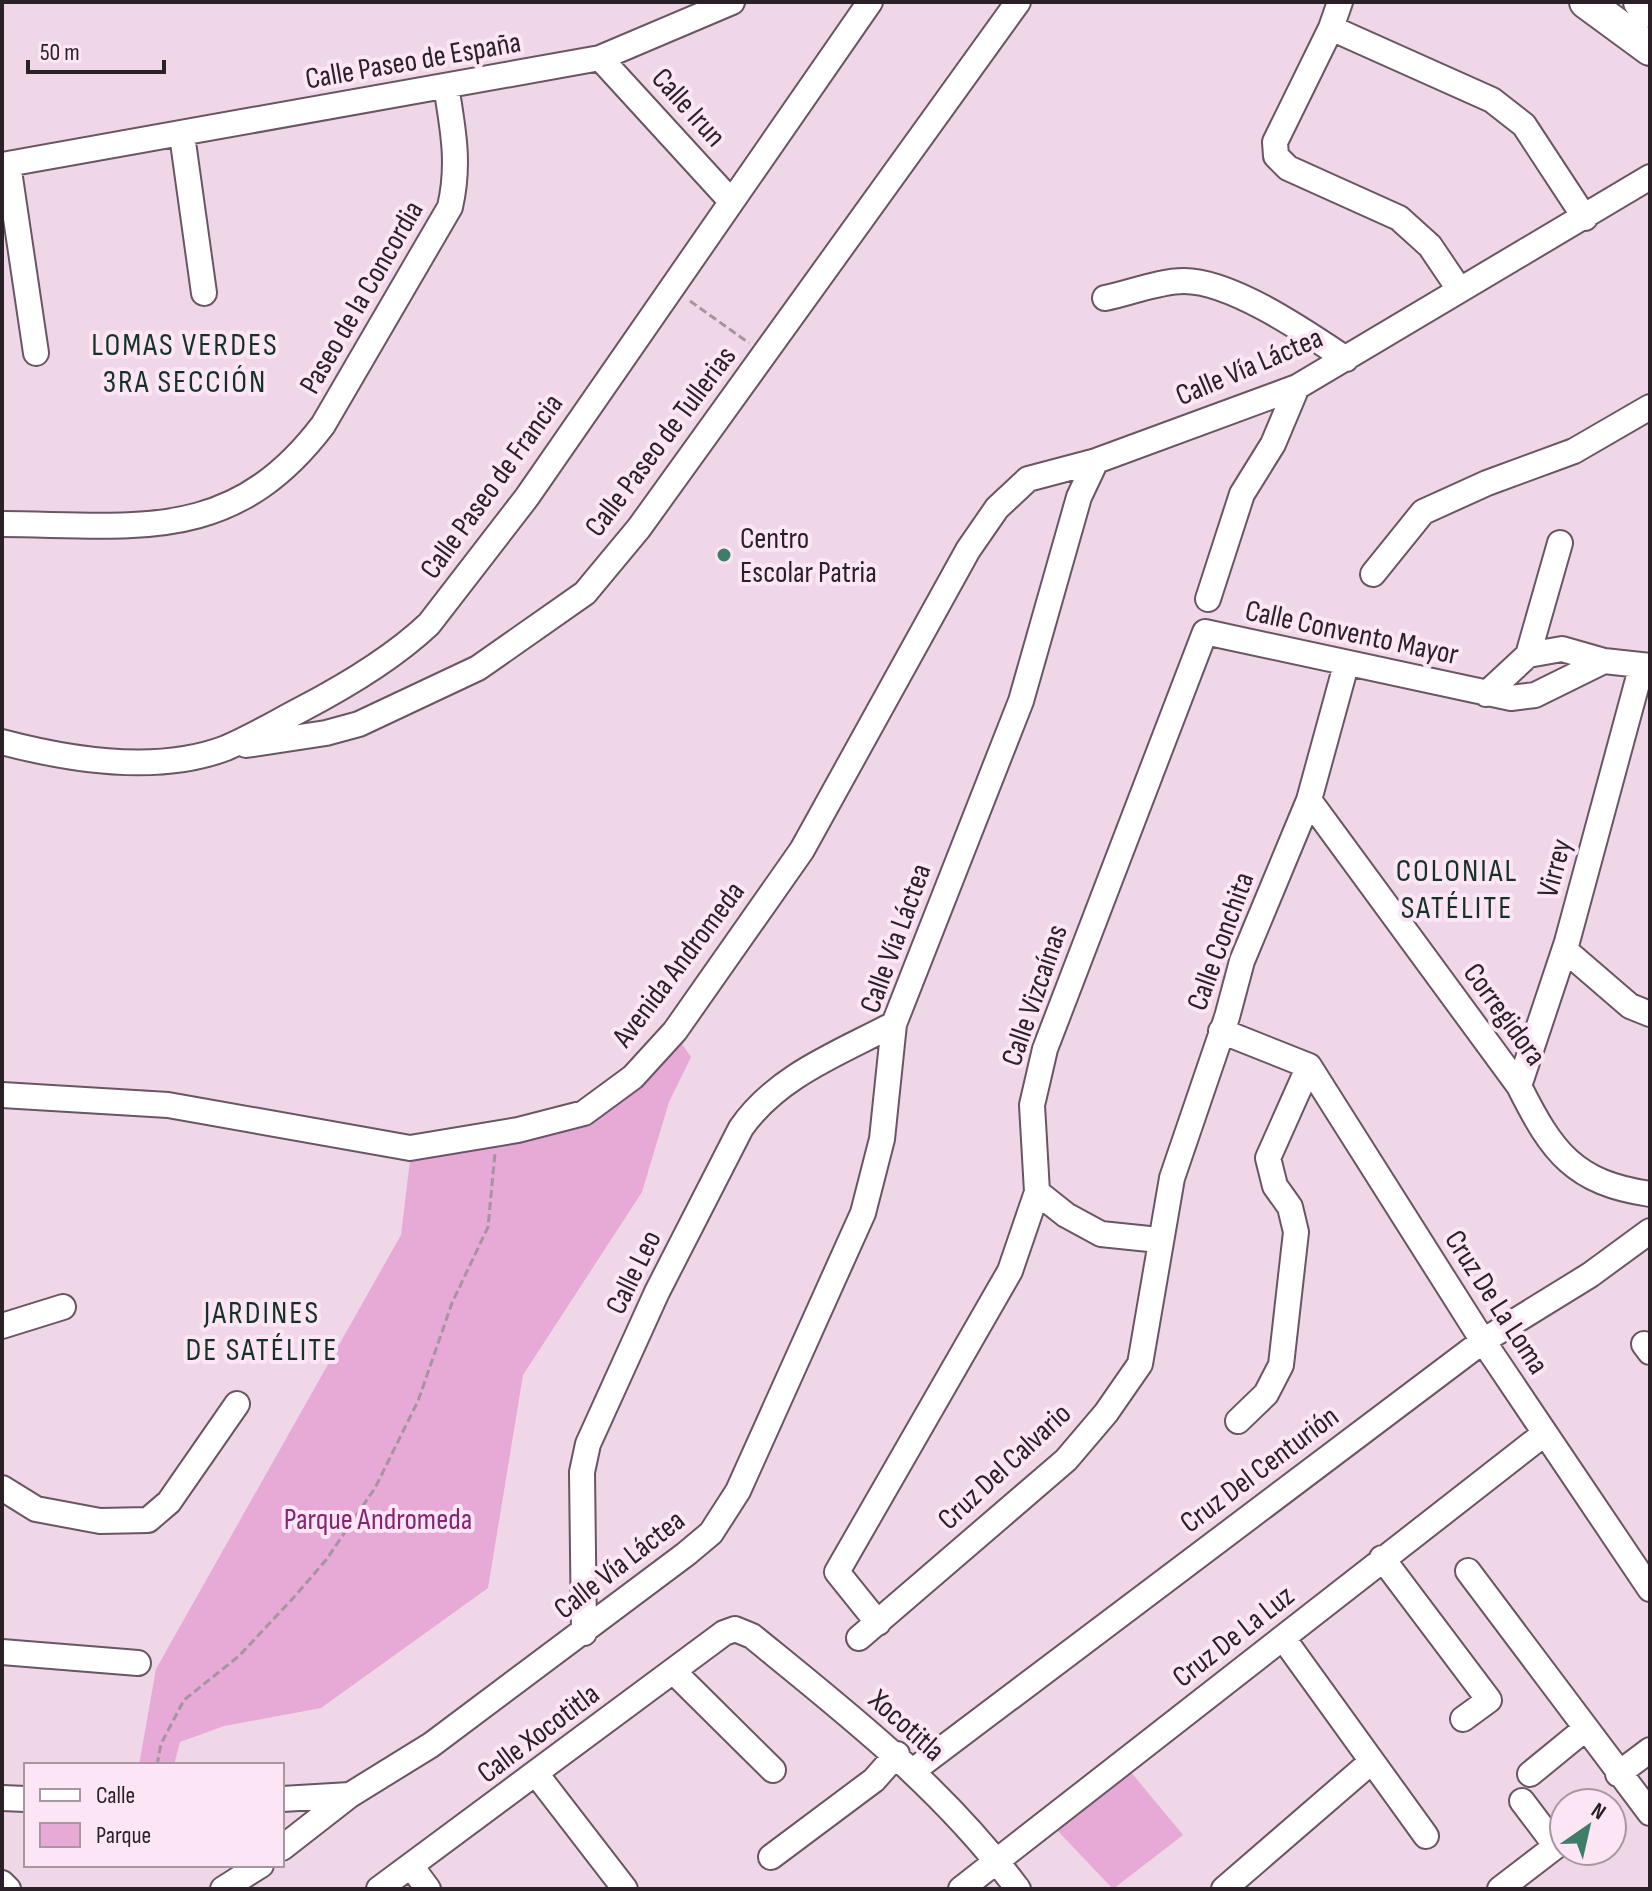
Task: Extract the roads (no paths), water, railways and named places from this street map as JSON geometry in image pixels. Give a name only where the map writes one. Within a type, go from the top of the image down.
[{"type":"main road","points":[[1586,2],[1650,49]]},
{"type":"main road","points":[[1640,2],[1650,11]]},
{"type":"street","name":"Calle Paseo de España","points":[[5,165],[600,58],[732,2]]},
{"type":"street","name":"Calle Paseo de Francia","points":[[2,742],[68,757],[132,761],[165,760],[224,748],[331,694],[429,624],[527,497],[870,2]]},
{"type":"street","name":"Calle Paseo de Tullerias","points":[[224,748],[326,733],[359,724],[478,668],[585,593],[639,528],[1018,2]]},
{"type":"street","points":[[1340,2],[1331,28],[1275,142],[1276,156],[1288,168],[1399,218],[1430,246],[1459,289]]},
{"type":"street","points":[[1331,28],[1492,100],[1524,125],[1585,218]]},
{"type":"street","name":"Calle Irun","points":[[600,58],[730,200]]},
{"type":"street","name":"Paseo de la Concordia","points":[[2,524],[145,526],[178,522],[237,502],[260,489],[299,456],[323,425],[450,207],[457,177],[457,149],[446,86]]},
{"type":"street","points":[[182,135],[204,293]]},
{"type":"street","points":[[5,165],[36,353]]},
{"type":"street","name":"Calle Vía Láctea","points":[[284,1799],[350,1795],[431,1745],[584,1633],[711,1533],[738,1491],[863,1213],[882,1139],[894,1024],[1021,701],[1079,497],[1096,461],[1297,387],[1650,177]]},
{"type":"street","points":[[1105,298],[1184,281],[1211,286],[1287,320],[1346,359]]},
{"type":"street","points":[[1208,599],[1242,494],[1273,444],[1297,387]]},
{"type":"street","points":[[1373,574],[1423,512],[1487,483],[1574,451],[1647,414]]},
{"type":"street","name":"Avenida Andromeda","points":[[2,1095],[168,1105],[410,1148],[497,1134],[584,1113],[633,1077],[675,1031],[802,850],[968,550],[997,508],[1028,479],[1096,461]]},
{"type":"street","points":[[1560,543],[1528,655],[1562,649],[1604,661],[1646,665]]},
{"type":"street","name":"Calle Convento Mayor","points":[[1205,632],[1346,665],[1511,698],[1535,695],[1604,661]]},
{"type":"street","name":"Calle Vizcaínas","points":[[878,1623],[837,1572],[1010,1271],[1037,1192],[1032,1105],[1045,1049],[1205,632]]},
{"type":"street","name":"Calle Convento Mayor","points":[[1486,694],[1528,655]]},
{"type":"street","name":"Calle Conchita","points":[[1159,1240],[1172,1178],[1242,961],[1309,800],[1346,665]]},
{"type":"street","name":"Virrey","points":[[1519,1086],[1565,950],[1646,665]]},
{"type":"street","name":"Corregidora","points":[[1309,800],[1519,1086],[1543,1135],[1564,1161],[1593,1180],[1646,1194]]},
{"type":"street","points":[[1565,950],[1630,1006],[1650,1014]]},
{"type":"street","name":"Calle Leo","points":[[584,1633],[582,1472],[588,1444],[657,1292],[741,1128],[756,1107],[780,1085],[894,1024]]},
{"type":"street","points":[[1221,1031],[1298,1061],[1268,1158],[1275,1186],[1290,1207],[1296,1232],[1281,1365],[1266,1394],[1238,1421]]},
{"type":"street","name":"Cruz De La Loma","points":[[1298,1061],[1650,1589]]},
{"type":"street","points":[[1037,1192],[1066,1215],[1101,1234],[1159,1240]]},
{"type":"street","name":"Cruz Del Centurión","points":[[771,1857],[1483,1341],[1590,1275],[1650,1231]]},
{"type":"street","name":"Cruz Del Calvario","points":[[859,1638],[1066,1460],[1106,1413],[1140,1364],[1159,1240]]},
{"type":"street","points":[[2,1326],[63,1307]]},
{"type":"street","points":[[2,1488],[36,1509],[100,1521],[148,1520],[169,1502],[237,1404]]},
{"type":"street","name":"Cruz De La Luz","points":[[961,1889],[1544,1434]]},
{"type":"street","points":[[1382,1558],[1489,1700],[1463,1719]]},
{"type":"street","points":[[1468,1571],[1585,1729],[1619,1787]]},
{"type":"street","name":"Xocotitla","points":[[735,1629],[752,1636],[906,1762],[998,1862],[1018,1889]]},
{"type":"street","name":"Calle Xocotitla","points":[[379,1889],[537,1775],[724,1633],[735,1629]]},
{"type":"street","points":[[1283,1638],[1426,1836]]},
{"type":"street","points":[[2,1652],[138,1663]]},
{"type":"street","points":[[673,1671],[773,1770]]},
{"type":"street","points":[[1530,1774],[1585,1729]]},
{"type":"street","points":[[1622,1787],[1650,1750]]},
{"type":"street","points":[[1224,1889],[1371,1762]]},
{"type":"street","points":[[537,1775],[625,1889]]},
{"type":"street","points":[[284,1846],[350,1795]]},
{"type":"street","points":[[1628,1795],[1650,1813]]},
{"type":"street","points":[[2,1798],[24,1799]]},
{"type":"street","points":[[1522,1801],[1548,1830]]},
{"type":"street","points":[[1500,1889],[1548,1852]]},
{"type":"street","points":[[411,1866],[428,1889]]},
{"type":"street","points":[[223,1889],[258,1867]]},
{"type":"street","points":[[2,1883],[8,1889]]},
{"type":"place","name":"Centro Escolar Patria","points":[[724,555]]},
{"type":"district","name":"LOMAS VERDES 3RA SECCIÓN","points":[[185,362]]},
{"type":"district","name":"COLONIAL SATÉLITE","points":[[1457,888]]},
{"type":"district","name":"JARDINES DE SATÉLITE","points":[[262,1330]]},
{"type":"park label","name":"Parque Andromeda","points":[[378,1519]]}]
